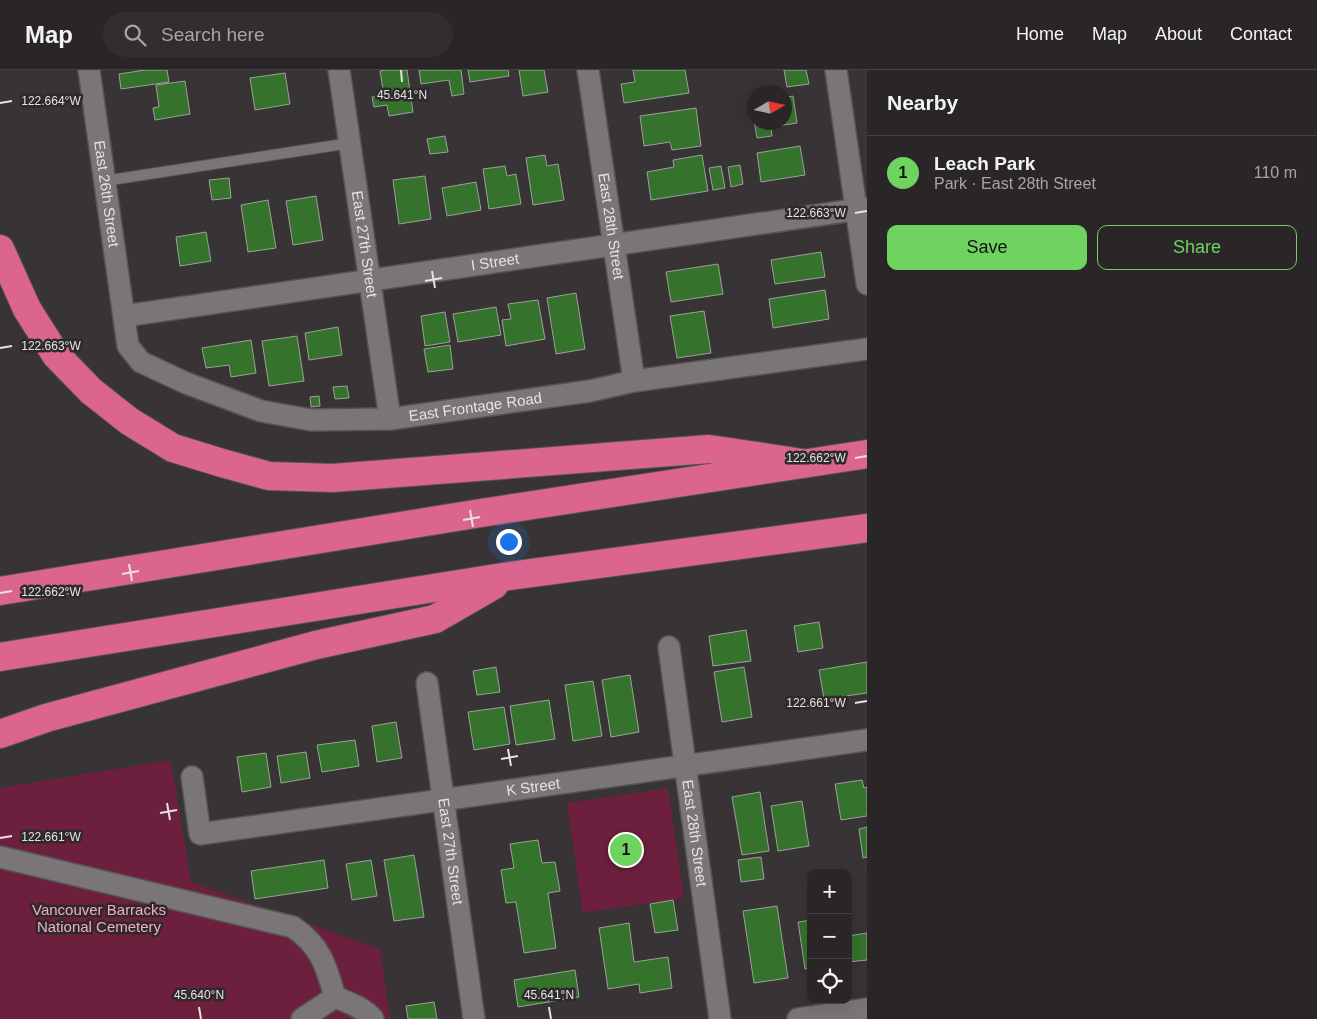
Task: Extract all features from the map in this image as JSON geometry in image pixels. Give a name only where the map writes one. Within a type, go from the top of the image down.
[{"type":"highway","points":[[0,248],[28,309],[56,355],[91,391],[129,421],[173,448],[269,476],[333,478],[708,449],[802,463]]},
{"type":"highway","points":[[0,591],[461,516],[867,454]]},
{"type":"highway","points":[[0,657],[509,576],[867,528]]},
{"type":"highway","points":[[0,734],[46,718],[316,645],[435,619],[509,576]]},
{"type":"street","name":"East 26th Street","points":[[88,70],[124,316]]},
{"type":"street","name":"East 27th Street","points":[[339,70],[390,419]]},
{"type":"street","name":"East 28th Street","points":[[588,70],[634,381]]},
{"type":"street","points":[[836,70],[861,209],[867,283]]},
{"type":"street","name":"I Street","points":[[124,316],[861,209]]},
{"type":"street","name":"East Frontage Road","points":[[124,316],[128,346],[141,362],[186,383],[261,411],[311,420],[390,419],[590,391],[634,381],[867,350]]},
{"type":"street","name":"East 28th Street","points":[[669,647],[720,1019]]},
{"type":"street","name":"East 27th Street","points":[[427,683],[474,1019]]},
{"type":"street","name":"K Street","points":[[192,777],[200,834],[867,740]]},
{"type":"street","points":[[0,857],[293,927],[307,937],[318,950],[335,998]]},
{"type":"street","points":[[302,1019],[335,998]]},
{"type":"street","points":[[335,998],[351,1004],[373,1019]]},
{"type":"street","points":[[798,1019],[867,1009]]},
{"type":"lane","points":[[104,181],[350,143]]},
{"type":"green space","name":"Vancouver Barracks National Cemetery","points":[[171,760],[191,882],[380,949],[390,1019],[0,1019],[0,788]]},
{"type":"green space","points":[[668,788],[684,898],[583,913],[567,803]]},
{"type":"building","points":[[145,70],[167,70],[169,82],[121,89],[119,74]]},
{"type":"building","points":[[407,70],[413,112],[389,116],[387,105],[374,107],[372,97],[384,96],[380,71]]},
{"type":"building","points":[[419,70],[461,70],[464,94],[452,96],[449,80],[421,84]]},
{"type":"building","points":[[468,70],[508,70],[509,76],[470,82]]},
{"type":"building","points":[[519,70],[544,70],[548,92],[523,96]]},
{"type":"building","points":[[633,70],[685,70],[689,93],[624,103],[621,84],[635,82]]},
{"type":"building","points":[[784,70],[806,70],[809,84],[792,86],[787,85]]},
{"type":"building","points":[[285,73],[290,104],[255,110],[250,78]]},
{"type":"building","points":[[185,81],[190,114],[155,120],[153,108],[159,107],[156,85]]},
{"type":"building","points":[[793,96],[797,123],[792,124]]},
{"type":"building","points":[[696,108],[701,146],[672,150],[670,142],[644,146],[640,116]]},
{"type":"building","points":[[756,130],[771,130],[772,136],[757,138]]},
{"type":"building","points":[[445,136],[448,152],[430,154],[427,139]]},
{"type":"building","points":[[800,146],[805,175],[761,182],[757,153]]},
{"type":"building","points":[[545,155],[547,166],[558,164],[564,200],[533,205],[526,158]]},
{"type":"building","points":[[702,155],[708,191],[651,200],[647,172],[674,167],[673,160]]},
{"type":"building","points":[[740,165],[743,184],[731,187],[728,167]]},
{"type":"building","points":[[505,166],[507,176],[516,174],[521,204],[489,209],[483,169]]},
{"type":"building","points":[[721,166],[725,188],[713,190],[709,168]]},
{"type":"building","points":[[425,176],[431,219],[399,224],[393,180]]},
{"type":"building","points":[[229,178],[231,198],[212,200],[209,180]]},
{"type":"building","points":[[476,182],[481,210],[447,216],[442,188]]},
{"type":"building","points":[[316,196],[323,240],[293,245],[286,201]]},
{"type":"building","points":[[268,200],[276,248],[248,252],[241,205]]},
{"type":"building","points":[[206,232],[211,261],[180,266],[176,237]]},
{"type":"building","points":[[821,252],[825,277],[775,284],[771,260]]},
{"type":"building","points":[[718,264],[723,294],[671,302],[666,272]]},
{"type":"building","points":[[825,290],[829,319],[773,328],[769,299]]},
{"type":"building","points":[[576,293],[585,349],[556,354],[547,298]]},
{"type":"building","points":[[538,300],[545,339],[506,346],[502,320],[511,319],[508,304]]},
{"type":"building","points":[[496,307],[501,335],[458,342],[453,314]]},
{"type":"building","points":[[704,311],[711,353],[677,358],[670,316]]},
{"type":"building","points":[[445,312],[450,342],[425,346],[421,316]]},
{"type":"building","points":[[338,327],[342,355],[309,360],[305,333]]},
{"type":"building","points":[[297,336],[304,381],[269,386],[262,341]]},
{"type":"building","points":[[251,340],[256,373],[231,377],[229,365],[206,368],[202,348]]},
{"type":"building","points":[[450,345],[453,369],[428,372],[424,349]]},
{"type":"building","points":[[347,386],[349,398],[335,399],[333,387]]},
{"type":"building","points":[[319,396],[320,406],[311,407],[310,397]]},
{"type":"building","points":[[819,622],[823,648],[798,652],[794,626]]},
{"type":"building","points":[[746,630],[751,661],[713,666],[709,636]]},
{"type":"building","points":[[867,662],[867,693],[824,699],[819,670]]},
{"type":"building","points":[[496,667],[500,692],[477,695],[473,671]]},
{"type":"building","points":[[744,667],[752,717],[722,722],[714,672]]},
{"type":"building","points":[[630,675],[639,732],[611,737],[602,680]]},
{"type":"building","points":[[593,681],[602,736],[573,741],[565,685]]},
{"type":"building","points":[[549,700],[555,739],[516,745],[510,706]]},
{"type":"building","points":[[504,707],[510,744],[474,750],[468,712]]},
{"type":"building","points":[[396,722],[402,758],[377,762],[372,726]]},
{"type":"building","points":[[355,740],[359,766],[322,772],[317,745]]},
{"type":"building","points":[[306,752],[310,778],[281,783],[277,756]]},
{"type":"building","points":[[266,753],[271,787],[242,792],[237,757]]},
{"type":"building","points":[[862,780],[864,788],[867,787],[867,816],[841,820],[835,784]]},
{"type":"building","points":[[760,792],[769,851],[742,855],[732,797]]},
{"type":"building","points":[[802,801],[809,846],[778,851],[771,806]]},
{"type":"building","points":[[867,827],[867,857],[863,858],[859,829]]},
{"type":"building","points":[[538,840],[542,863],[555,862],[560,891],[548,893],[556,948],[524,953],[516,902],[506,903],[501,870],[514,868],[510,844]]},
{"type":"building","points":[[414,855],[424,917],[394,921],[384,860]]},
{"type":"building","points":[[761,857],[764,879],[741,882],[738,860]]},
{"type":"building","points":[[324,860],[328,888],[255,899],[251,871]]},
{"type":"building","points":[[371,860],[377,896],[352,900],[346,864]]},
{"type":"building","points":[[673,900],[678,930],[655,933],[650,904]]},
{"type":"building","points":[[777,906],[788,978],[754,983],[743,911]]},
{"type":"building","points":[[807,921],[807,969],[805,969],[798,922]]},
{"type":"building","points":[[629,923],[634,962],[668,957],[672,988],[640,993],[639,984],[608,989],[599,928]]},
{"type":"building","points":[[867,933],[867,960],[852,962],[852,935]]},
{"type":"building","points":[[575,970],[579,997],[518,1007],[514,980]]},
{"type":"building","points":[[434,1002],[437,1019],[408,1019],[406,1006]]},
{"type":"place","name":"Leach Park","points":[[626,850]]}]
